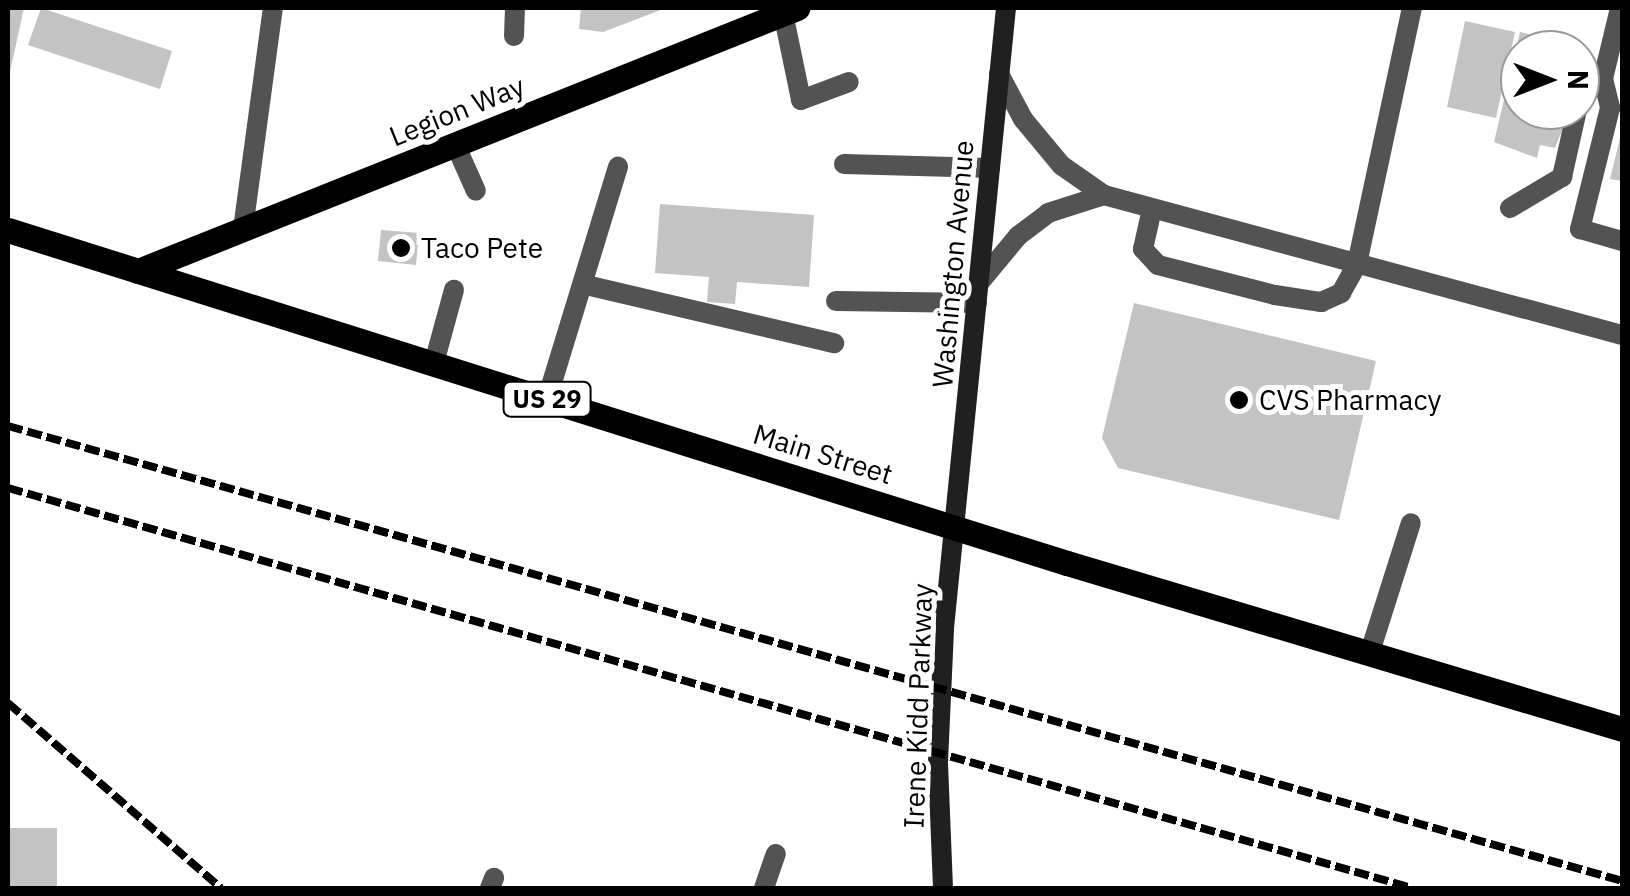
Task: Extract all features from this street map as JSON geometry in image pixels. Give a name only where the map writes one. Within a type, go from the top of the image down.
[{"type":"main road","name":"Washington Avenue","points":[[956,526],[1006,8]]},
{"type":"main road","name":"Legion Way","points":[[138,271],[788,9]]},
{"type":"main road","name":"Main Street","points":[[8,230],[1622,730]]},
{"type":"main road","name":"Irene Kidd Parkway","points":[[944,888],[938,762],[956,526]]},
{"type":"street","points":[[243,229],[273,8]]},
{"type":"street","points":[[514,36],[515,8]]},
{"type":"street","points":[[1152,208],[1143,249],[1158,265],[1320,302],[1341,293],[1357,264],[1412,8]]},
{"type":"street","points":[[1600,82],[1617,47],[1620,8]]},
{"type":"street","points":[[788,9],[801,100],[850,82]]},
{"type":"street","points":[[999,74],[1023,119],[1061,165],[1104,195],[1622,336]]},
{"type":"street","points":[[1603,79],[1610,108],[1580,228],[1622,240]]},
{"type":"street","points":[[1510,208],[1562,177],[1573,130]]},
{"type":"street","points":[[454,144],[476,191]]},
{"type":"street","points":[[844,164],[990,168]]},
{"type":"street","points":[[547,399],[586,285],[618,167]]},
{"type":"street","points":[[836,301],[978,293],[1018,236],[1048,213],[1104,195]]},
{"type":"street","points":[[586,285],[834,343]]},
{"type":"street","points":[[434,363],[454,290]]},
{"type":"street","points":[[1370,652],[1411,523]]},
{"type":"street","points":[[764,888],[776,854]]},
{"type":"building","points":[[8,8],[24,8],[8,81]]},
{"type":"building","points":[[41,8],[172,51],[160,89],[28,45]]},
{"type":"building","points":[[581,8],[666,8],[603,32],[579,29]]},
{"type":"building","points":[[1465,21],[1506,30],[1500,30],[1500,100],[1496,118],[1447,107]]},
{"type":"building","points":[[1500,117],[1500,130],[1562,130],[1555,148],[1540,145],[1537,158],[1494,142]]},
{"type":"building","points":[[1622,130],[1622,181],[1610,179]]},
{"type":"building","points":[[660,204],[814,215],[809,287],[737,282],[735,304],[707,302],[709,277],[655,273]]},
{"type":"building","points":[[381,230],[419,233],[416,265],[378,261]]},
{"type":"building","name":"CVS Pharmacy","points":[[1134,303],[1376,361],[1339,520],[1118,468],[1102,438]]},
{"type":"building","points":[[8,828],[57,828],[57,888],[8,888]]},
{"type":"railway","points":[[8,426],[1622,881]]},
{"type":"railway","points":[[8,488],[1412,888]]},
{"type":"railway","points":[[8,703],[221,888]]},
{"type":"place","name":"Taco Pete","points":[[401,248]]},
{"type":"place","name":"CVS Pharmacy","points":[[1239,400]]}]
